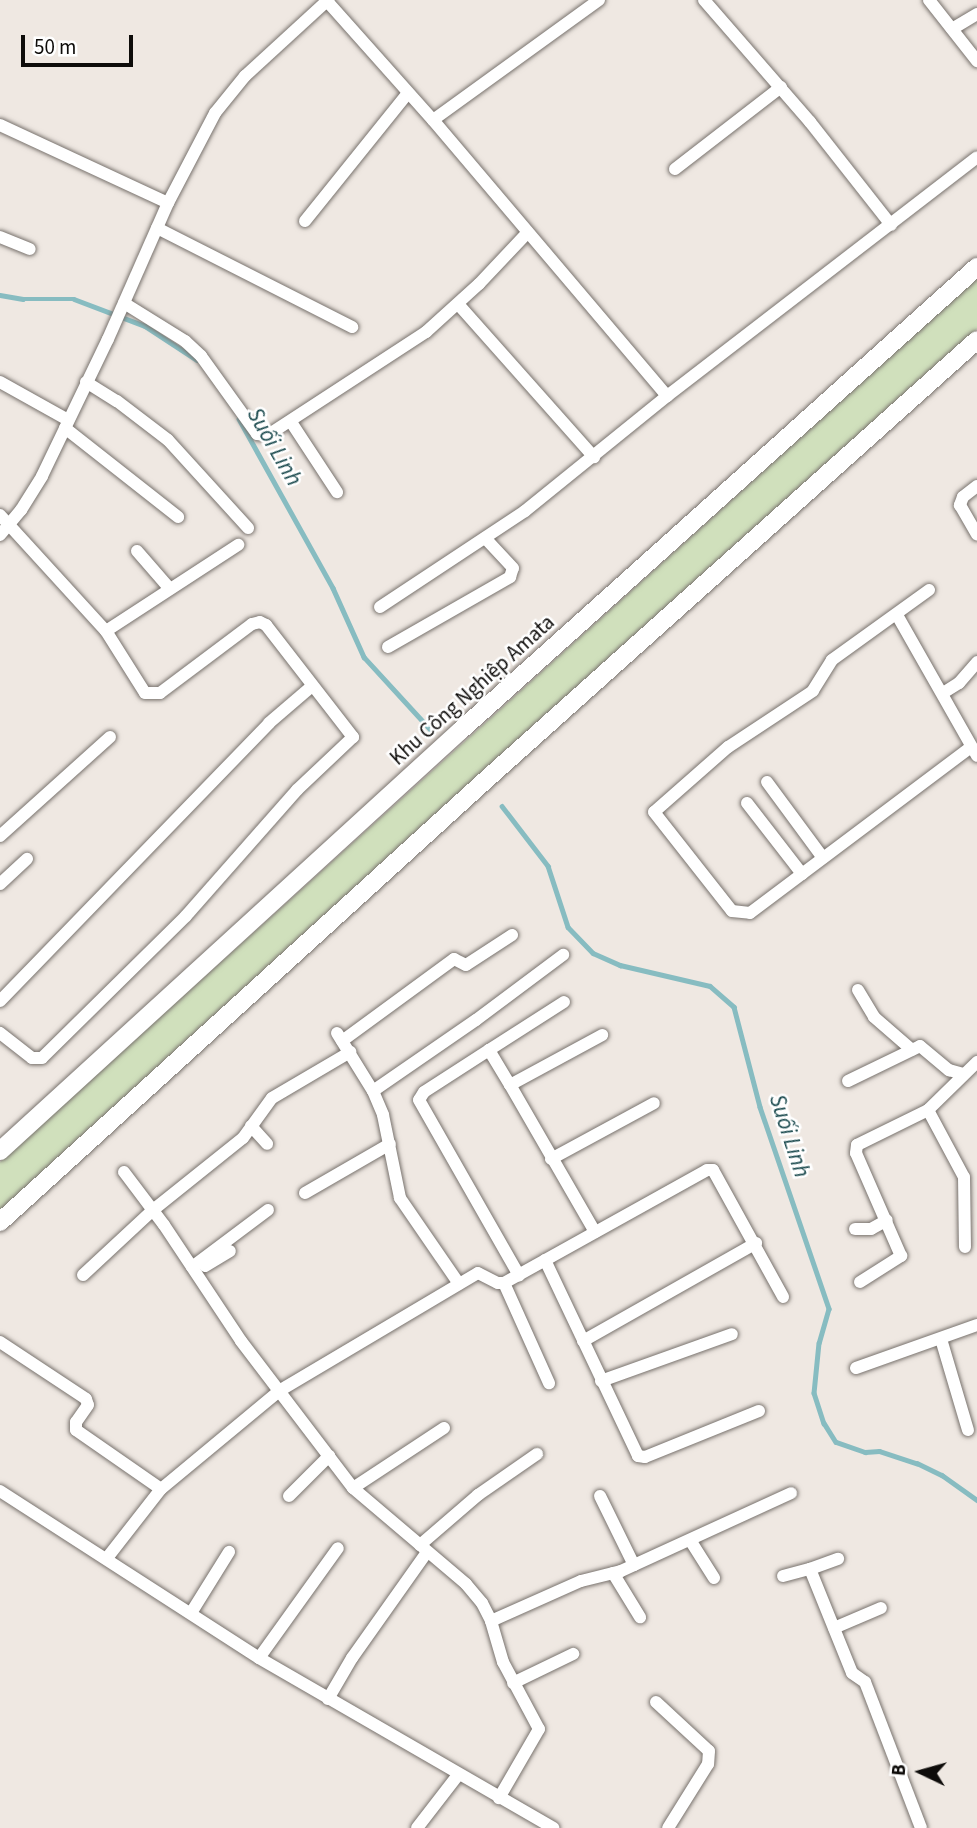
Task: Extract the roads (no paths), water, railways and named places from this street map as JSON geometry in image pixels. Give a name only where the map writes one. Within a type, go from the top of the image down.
[{"type":"street","points":[[0,536],[5,519],[42,476],[108,339],[168,203],[215,113],[245,76],[327,0],[433,120],[667,396]]},
{"type":"street","points":[[704,0],[780,87],[891,225]]},
{"type":"street","points":[[929,0],[977,61]]},
{"type":"street","points":[[433,120],[593,2]]},
{"type":"street","points":[[952,29],[977,14]]},
{"type":"street","points":[[675,169],[780,87]]},
{"type":"street","points":[[305,221],[408,93]]},
{"type":"street","points":[[0,125],[168,203]]},
{"type":"street","points":[[380,607],[525,511],[667,396],[977,157]]},
{"type":"street","points":[[158,228],[352,327]]},
{"type":"street","points":[[124,303],[185,341],[201,356],[257,434],[268,435],[426,332],[458,304],[528,232]]},
{"type":"street","points":[[0,237],[30,249]]},
{"type":"street","name":"Khu Công Nghiệp Amata","points":[[0,1151],[460,731],[977,267]]},
{"type":"street","points":[[458,304],[594,457]]},
{"type":"street","points":[[0,1222],[488,778],[977,340]]},
{"type":"street","points":[[0,382],[66,424],[178,517]]},
{"type":"street","points":[[86,382],[117,401],[168,440],[248,528]]},
{"type":"street","points":[[291,422],[337,492]]},
{"type":"street","points":[[977,485],[963,497],[960,505],[977,534]]},
{"type":"street","points":[[0,1033],[32,1058],[42,1058],[186,916],[297,790],[352,741],[351,732],[312,687],[267,625],[260,622],[252,624],[160,693],[145,693],[106,631],[5,519]]},
{"type":"street","points":[[388,647],[510,577],[513,568],[485,538]]},
{"type":"street","points":[[106,631],[239,545]]},
{"type":"street","points":[[137,551],[170,589]]},
{"type":"street","points":[[897,615],[974,751],[822,858],[750,913],[732,911],[654,812],[728,747],[813,691],[832,660],[929,590]]},
{"type":"street","points":[[943,693],[959,683],[977,662]]},
{"type":"street","points":[[0,1001],[269,723],[312,687]]},
{"type":"street","points":[[0,836],[110,737]]},
{"type":"street","points":[[767,782],[822,858]]},
{"type":"street","points":[[747,803],[802,874]]},
{"type":"street","points":[[0,884],[27,859]]},
{"type":"street","points":[[459,1284],[400,1198],[390,1144],[373,1091],[340,1037],[454,959],[466,965],[512,935]]},
{"type":"street","points":[[373,1091],[476,1020],[563,955]]},
{"type":"street","points":[[858,990],[869,1011],[912,1050]]},
{"type":"street","points":[[519,1275],[419,1100],[424,1092],[564,1002]]},
{"type":"street","points":[[510,1085],[602,1035]]},
{"type":"street","points":[[848,1081],[923,1047],[949,1070],[963,1074]]},
{"type":"street","points":[[489,1050],[595,1231]]},
{"type":"street","points":[[83,1275],[153,1210],[243,1138],[272,1098],[350,1052]]},
{"type":"street","points":[[860,1282],[901,1256],[856,1149],[857,1145],[928,1110],[977,1062]]},
{"type":"street","points":[[551,1159],[654,1103]]},
{"type":"street","points":[[928,1110],[964,1177],[965,1247]]},
{"type":"street","points":[[251,1126],[267,1144]]},
{"type":"street","points":[[305,1193],[390,1144]]},
{"type":"street","points":[[107,1558],[161,1489],[279,1391],[459,1284],[483,1273],[492,1281],[504,1283],[710,1169],[756,1243],[783,1297]]},
{"type":"street","points":[[124,1172],[279,1391],[353,1488],[476,1594],[491,1621],[513,1683],[539,1729],[499,1798]]},
{"type":"street","points":[[195,1270],[268,1210]]},
{"type":"street","points":[[855,1229],[870,1229],[887,1220]]},
{"type":"street","points":[[583,1341],[756,1243]]},
{"type":"street","points":[[195,1270],[230,1251]]},
{"type":"street","points":[[545,1260],[601,1381],[641,1457],[759,1411]]},
{"type":"street","points":[[504,1283],[549,1383]]},
{"type":"street","points":[[856,1368],[977,1325]]},
{"type":"street","points":[[601,1381],[732,1334]]},
{"type":"street","points":[[941,1339],[968,1430]]},
{"type":"street","points":[[0,1342],[86,1399],[88,1405],[76,1422],[76,1430],[161,1489]]},
{"type":"street","points":[[353,1488],[444,1428]]},
{"type":"street","points":[[328,1699],[424,1549],[478,1495],[537,1454]]},
{"type":"street","points":[[289,1496],[329,1456]]},
{"type":"street","points":[[0,1491],[259,1658],[457,1775],[553,1828]]},
{"type":"street","points":[[491,1621],[581,1581],[634,1565],[791,1493]]},
{"type":"street","points":[[600,1496],[634,1565]]},
{"type":"street","points":[[691,1540],[714,1578]]},
{"type":"street","points":[[259,1658],[338,1548]]},
{"type":"street","points":[[191,1613],[229,1552]]},
{"type":"street","points":[[783,1576],[838,1559]]},
{"type":"street","points":[[810,1569],[852,1672],[865,1682],[921,1828]]},
{"type":"street","points":[[612,1573],[640,1617]]},
{"type":"street","points":[[834,1628],[881,1608]]},
{"type":"street","points":[[513,1683],[573,1654]]},
{"type":"street","points":[[656,1702],[709,1751],[708,1764],[668,1828]]},
{"type":"street","points":[[417,1828],[457,1775]]},
{"type":"waterway","name":"Suối Linh","points":[[0,295],[23,299],[74,299],[145,326],[197,360]]},
{"type":"waterway","name":"Suối Linh","points":[[239,419],[333,588],[364,657],[430,729]]},
{"type":"waterway","name":"Suối Linh","points":[[502,806],[548,866],[568,927],[593,953],[620,965],[710,986],[734,1007],[760,1107],[829,1309],[819,1343],[814,1393],[824,1423],[836,1442],[865,1452],[879,1451],[917,1463],[942,1475],[977,1500]]}]
